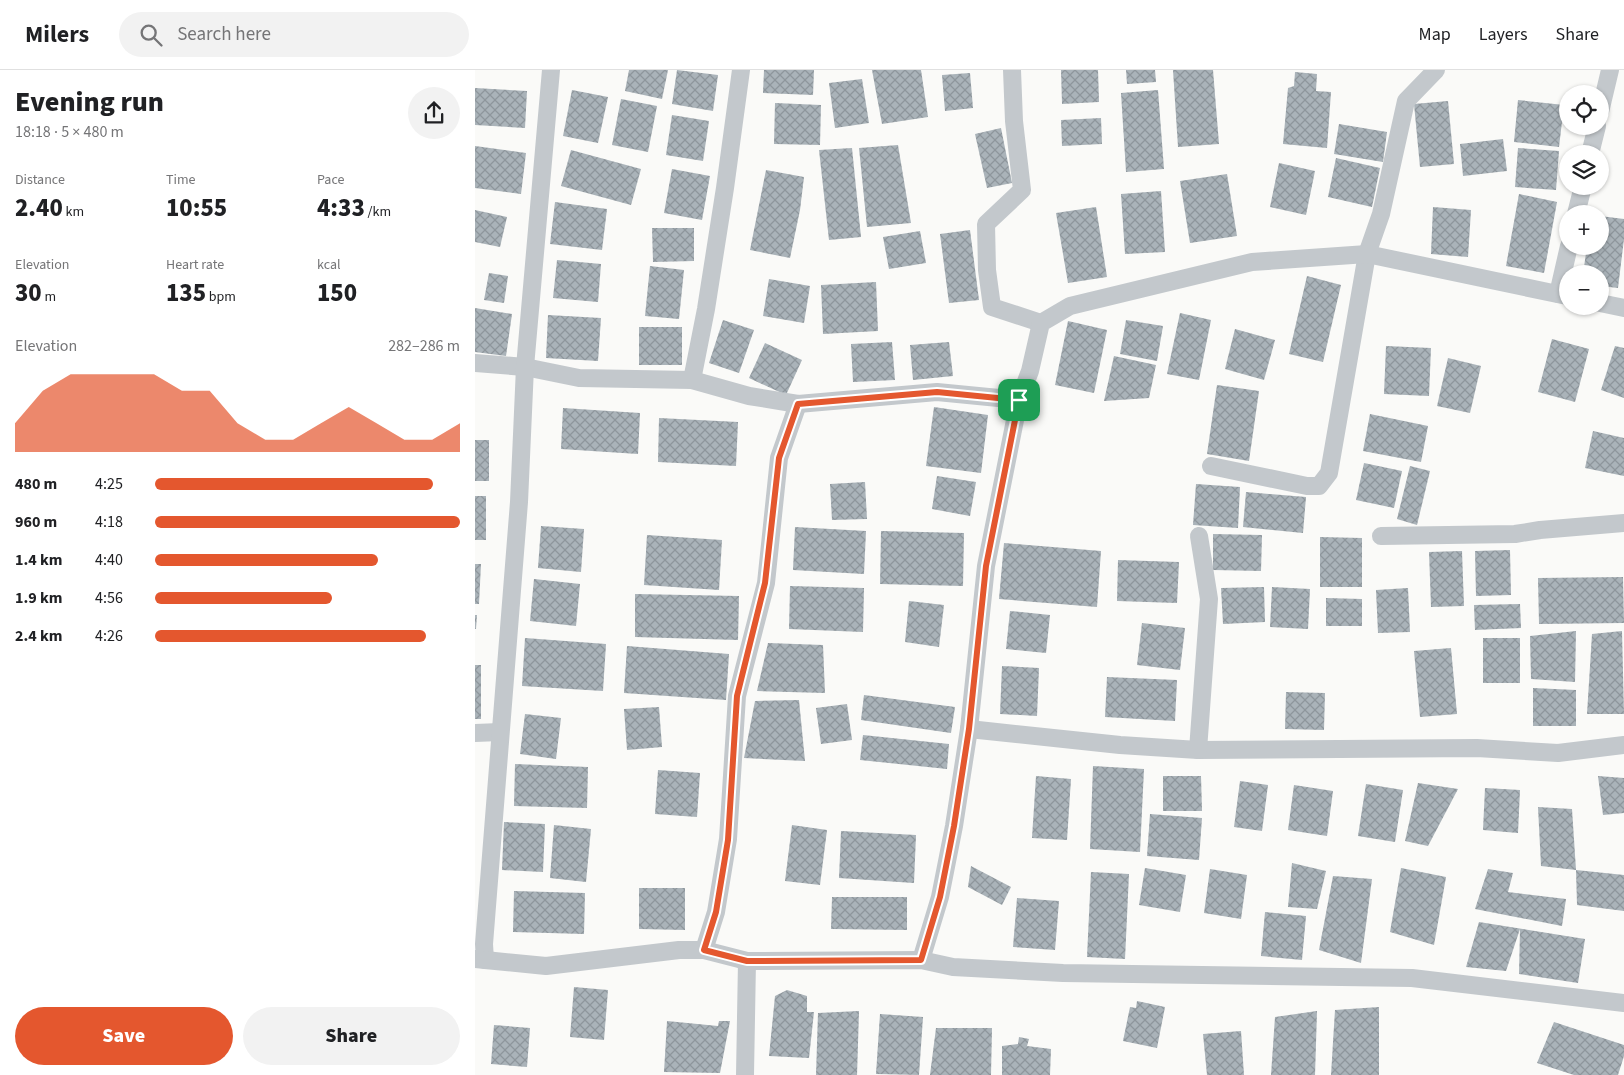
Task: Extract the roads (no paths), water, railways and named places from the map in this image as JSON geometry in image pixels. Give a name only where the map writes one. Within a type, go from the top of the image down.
[{"type":"street","points":[[551,70],[525,367],[519,502],[485,934],[480,960],[546,966],[679,950],[704,950],[747,961],[921,960],[953,967],[1063,973],[1411,978],[1624,1003]]},
{"type":"street","points":[[692,380],[706,310],[741,70]]},
{"type":"street","points":[[1012,70],[1014,121],[1022,190],[986,224],[992,307],[1041,323]]},
{"type":"street","points":[[1211,466],[1307,486],[1319,486],[1329,473],[1367,254],[1381,214],[1406,101],[1436,70]]},
{"type":"street","points":[[1606,85],[1610,70]]},
{"type":"street","points":[[921,960],[940,897],[954,826],[969,729],[986,566],[1019,400],[1030,371],[1041,323],[1070,306],[1252,262],[1367,254],[1559,294]]},
{"type":"street","points":[[1609,305],[1624,308]]},
{"type":"street","points":[[475,363],[525,367],[579,378],[692,380],[749,396],[798,404],[937,392],[1019,400]]},
{"type":"street","points":[[704,950],[716,912],[728,840],[737,696],[765,583],[779,458],[798,404]]},
{"type":"street","points":[[1381,536],[1515,534],[1624,523]]},
{"type":"street","points":[[1198,750],[1209,600],[1199,536]]},
{"type":"street","points":[[969,729],[1120,745],[1198,750],[1477,748],[1558,753],[1624,745]]},
{"type":"street","points":[[475,733],[500,732]]},
{"type":"street","points":[[745,1075],[747,961]]}]
